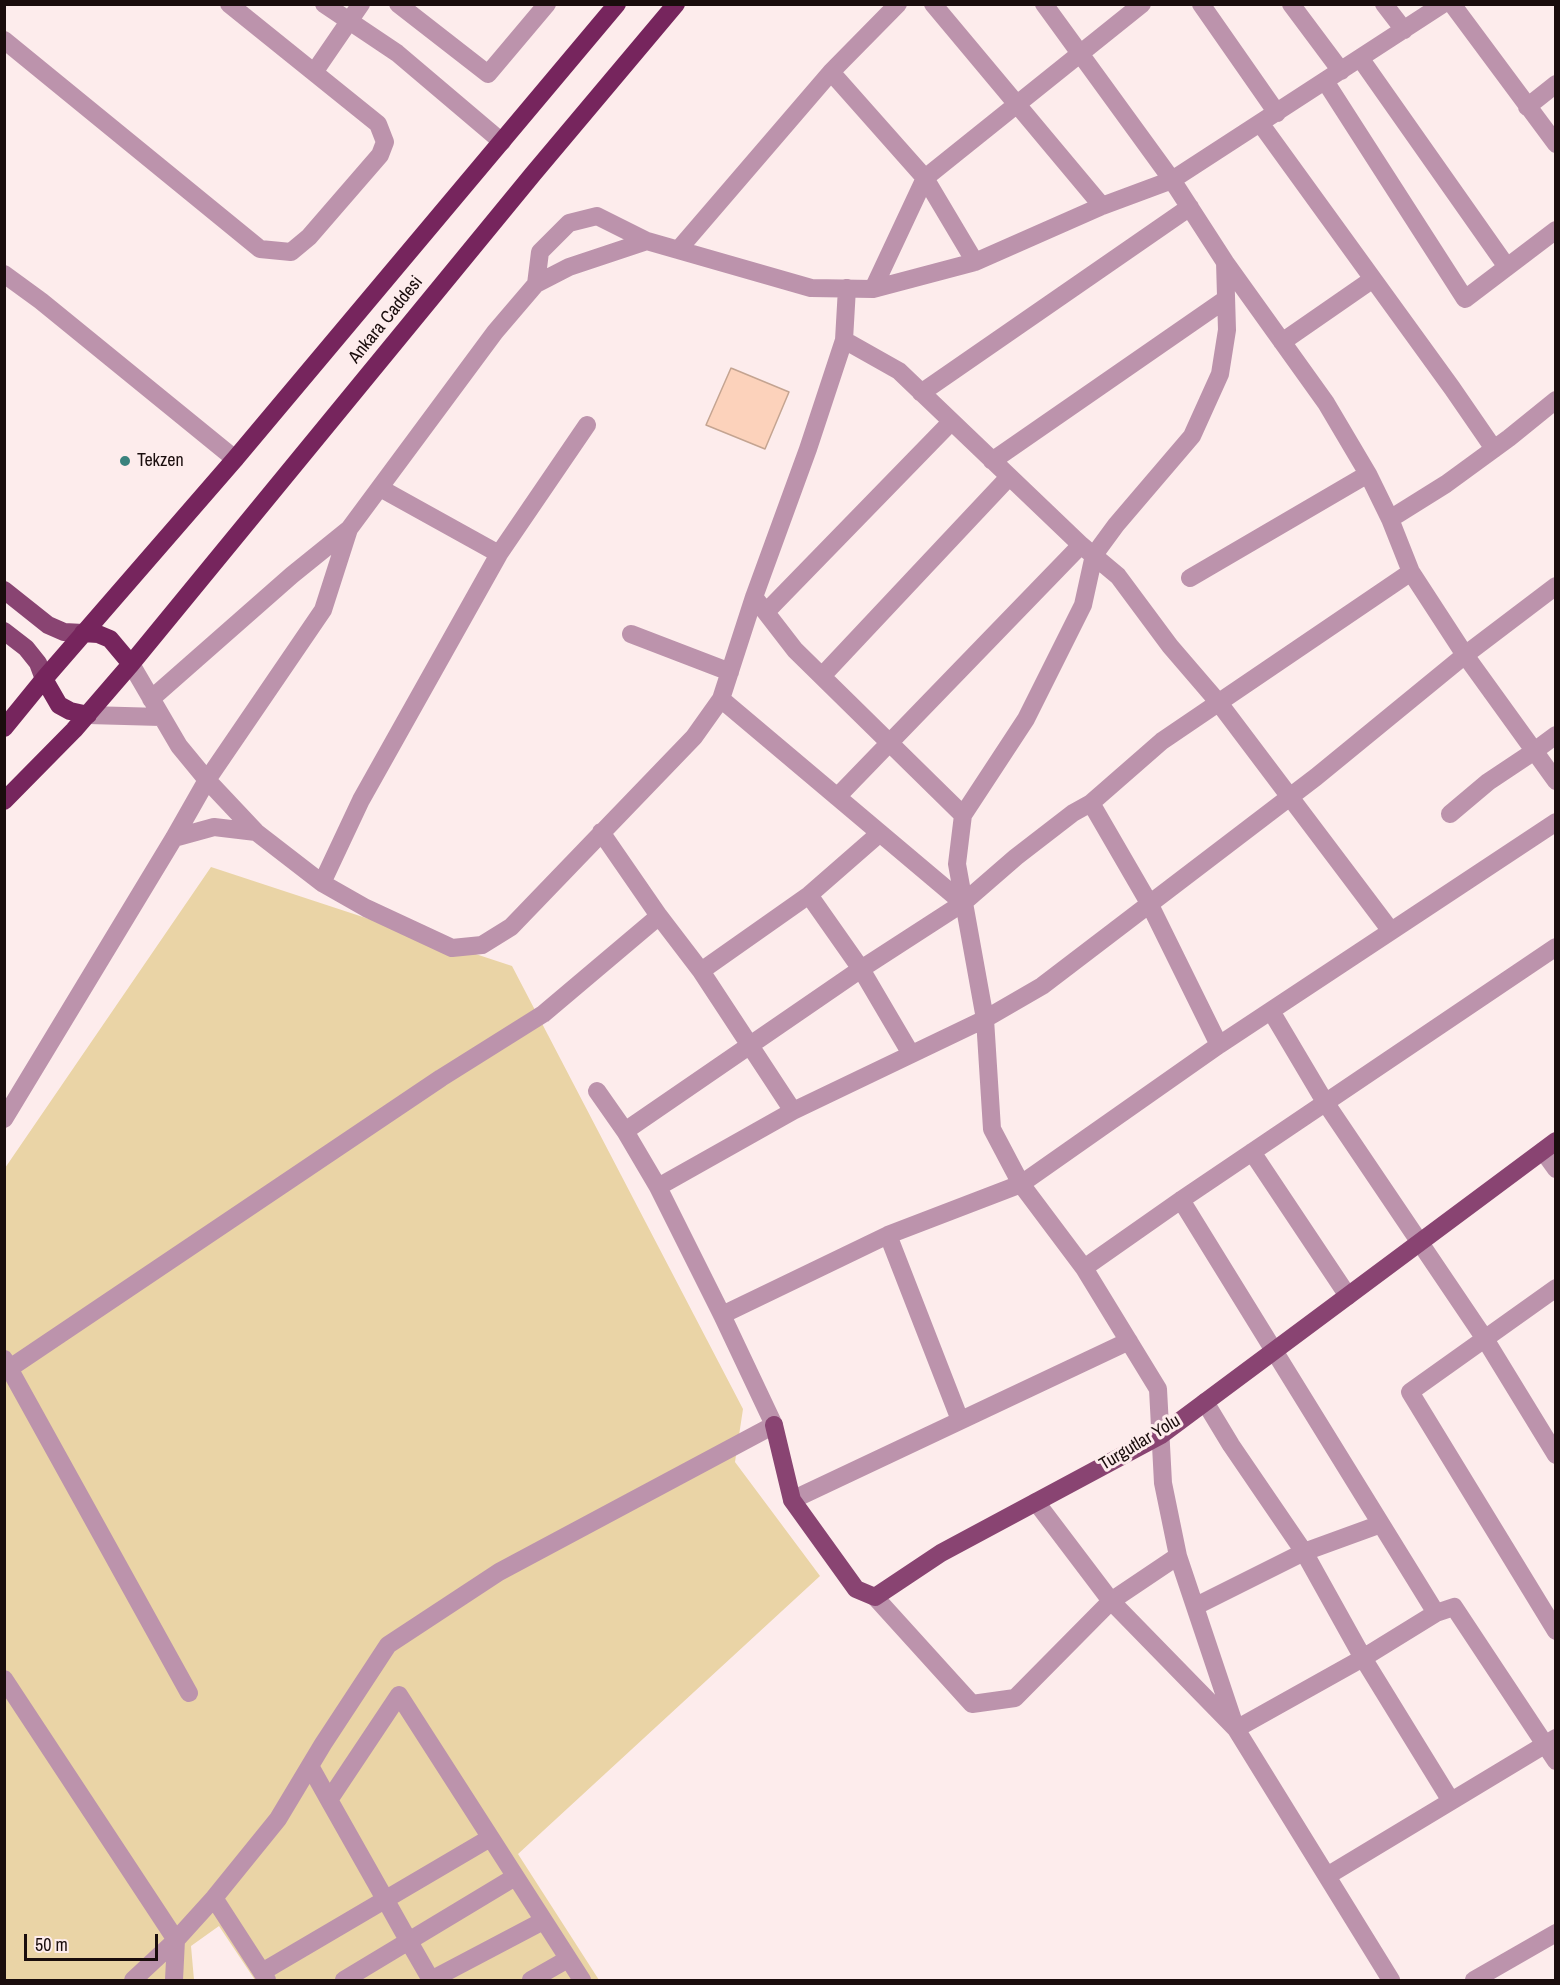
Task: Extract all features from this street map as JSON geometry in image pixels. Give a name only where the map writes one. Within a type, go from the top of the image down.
[{"type":"highway","name":"Ankara Caddesi","points":[[4,728],[83,633],[236,459],[617,4]]},
{"type":"highway","name":"Ankara Caddesi","points":[[4,801],[88,715],[532,174],[676,4]]},
{"type":"highway","points":[[83,633],[98,634],[110,639],[131,664]]},
{"type":"highway","points":[[44,679],[59,705],[70,711],[88,715]]},
{"type":"main road","points":[[4,590],[48,625],[64,632],[83,633]]},
{"type":"main road","points":[[4,631],[26,648],[38,663],[44,679]]},
{"type":"main road","name":"Turgutlar Yolu","points":[[875,1597],[941,1552],[1161,1435],[1549,1146]]},
{"type":"main road","points":[[774,1425],[792,1500],[856,1589],[875,1597]]},
{"type":"street","points":[[4,40],[260,249],[291,252],[309,237],[380,155],[385,142],[378,124],[315,71],[228,4]]},
{"type":"street","points":[[324,4],[397,53],[502,142]]},
{"type":"street","points":[[315,71],[361,4]]},
{"type":"street","points":[[398,4],[488,74],[547,4]]},
{"type":"street","points":[[678,250],[831,72],[898,4]]},
{"type":"street","points":[[933,4],[1102,206]]},
{"type":"street","points":[[1044,4],[1172,180],[1225,262],[1326,403],[1368,474],[1390,519],[1411,572],[1465,655],[1556,781]]},
{"type":"street","points":[[873,289],[924,178],[1142,4]]},
{"type":"street","points":[[1201,4],[1277,112]]},
{"type":"street","points":[[1291,4],[1465,299],[1556,230]]},
{"type":"street","points":[[1384,4],[1404,30]]},
{"type":"street","points":[[536,284],[540,252],[569,223],[597,216],[647,241],[811,288],[873,289],[975,262],[1102,206],[1172,180],[1443,4]]},
{"type":"street","points":[[1452,4],[1556,144]]},
{"type":"street","points":[[1360,58],[1507,267]]},
{"type":"street","points":[[831,72],[924,178],[975,262]]},
{"type":"street","points":[[1527,107],[1556,84]]},
{"type":"street","points":[[1260,123],[1452,388],[1494,450]]},
{"type":"street","points":[[921,393],[1190,207]]},
{"type":"street","points":[[151,699],[292,575],[349,529],[495,332],[536,284],[568,267],[647,241]]},
{"type":"street","points":[[837,797],[890,742],[1116,525],[1192,436],[1220,374],[1227,330],[1225,262]]},
{"type":"street","points":[[4,274],[41,301],[236,459]]},
{"type":"street","points":[[1282,342],[1373,279]]},
{"type":"street","points":[[131,664],[179,747],[256,832],[322,883],[366,908],[452,948],[482,945],[511,927],[694,737],[721,699],[754,597],[808,449],[844,340],[848,288]]},
{"type":"street","points":[[992,461],[1226,299]]},
{"type":"street","points":[[844,340],[899,371],[1009,477],[1118,576],[1170,646],[1219,703],[1391,931]]},
{"type":"street","points":[[1390,519],[1494,450],[1556,400]]},
{"type":"street","points":[[766,612],[951,422]]},
{"type":"street","points":[[322,883],[361,800],[499,554],[587,425]]},
{"type":"street","points":[[1190,578],[1368,474]]},
{"type":"street","points":[[822,676],[1009,477]]},
{"type":"street","points":[[380,488],[499,554]]},
{"type":"street","points":[[4,1119],[207,780],[323,610],[349,529]]},
{"type":"street","points":[[1088,550],[1083,605],[1026,719],[963,815],[957,864],[985,1019],[992,1130],[1022,1184],[1084,1268],[1158,1389],[1163,1482],[1178,1556],[1236,1729]]},
{"type":"street","points":[[625,1131],[861,969],[963,903],[1016,857],[1073,813],[1091,803],[1162,741],[1411,572]]},
{"type":"street","points":[[658,1187],[793,1111],[985,1019],[1042,986],[1290,796],[1465,655],[1556,586]]},
{"type":"street","points":[[754,597],[795,650],[963,815]]},
{"type":"street","points":[[631,634],[730,672]]},
{"type":"street","points":[[721,699],[963,903]]},
{"type":"street","points":[[88,715],[161,717]]},
{"type":"street","points":[[1450,814],[1488,782],[1556,735]]},
{"type":"street","points":[[1091,803],[1149,903],[1219,1046]]},
{"type":"street","points":[[722,1315],[888,1235],[1022,1184],[1219,1046],[1556,822]]},
{"type":"street","points":[[174,838],[214,827],[256,832]]},
{"type":"street","points":[[601,832],[659,916],[701,971],[793,1111]]},
{"type":"street","points":[[701,971],[810,895],[880,833]]},
{"type":"street","points":[[810,895],[861,969],[911,1054]]},
{"type":"street","points":[[189,1693],[7,1364],[441,1078],[543,1014],[659,916]]},
{"type":"street","points":[[1084,1268],[1556,947]]},
{"type":"street","points":[[1271,1011],[1325,1102],[1421,1242],[1556,1455]]},
{"type":"street","points":[[133,1980],[176,1940],[214,1898],[278,1819],[388,1645],[499,1572],[774,1425],[658,1187],[625,1131],[597,1091]]},
{"type":"street","points":[[1549,1146],[1556,1169]]},
{"type":"street","points":[[1252,1152],[1348,1296]]},
{"type":"street","points":[[1181,1200],[1436,1613]]},
{"type":"street","points":[[888,1235],[960,1420]]},
{"type":"street","points":[[1556,1288],[1410,1392],[1556,1631]]},
{"type":"street","points":[[792,1500],[1129,1341]]},
{"type":"street","points":[[1205,1402],[1230,1445],[1304,1552],[1363,1658],[1451,1801]]},
{"type":"street","points":[[1036,1502],[1112,1601],[1236,1729],[1390,1980]]},
{"type":"street","points":[[1196,1606],[1304,1552],[1381,1524]]},
{"type":"street","points":[[875,1597],[972,1704],[1015,1698],[1112,1601],[1178,1556]]},
{"type":"street","points":[[1236,1729],[1363,1658],[1436,1613],[1454,1607],[1550,1741],[1556,1761]]},
{"type":"street","points":[[4,1678],[176,1940],[174,1980]]},
{"type":"street","points":[[328,1800],[399,1695],[582,1980]]},
{"type":"street","points":[[1327,1876],[1550,1741]]},
{"type":"street","points":[[310,1766],[431,1980],[543,1921]]},
{"type":"street","points":[[214,1898],[265,1976],[385,1899],[490,1838]]},
{"type":"street","points":[[344,1980],[515,1876]]},
{"type":"street","points":[[1476,1980],[1555,1935]]},
{"type":"street","points":[[531,1980],[568,1959]]},
{"type":"shaded area","points":[[211,867],[512,966],[743,1409],[735,1462],[820,1576],[518,1854],[599,1980],[255,1980],[219,1926],[191,1946],[194,1980],[5,1980],[5,1168]]},
{"type":"building","points":[[731,368],[789,392],[765,449],[706,425]]},
{"type":"place","name":"Tekzen","points":[[125,461]]}]
